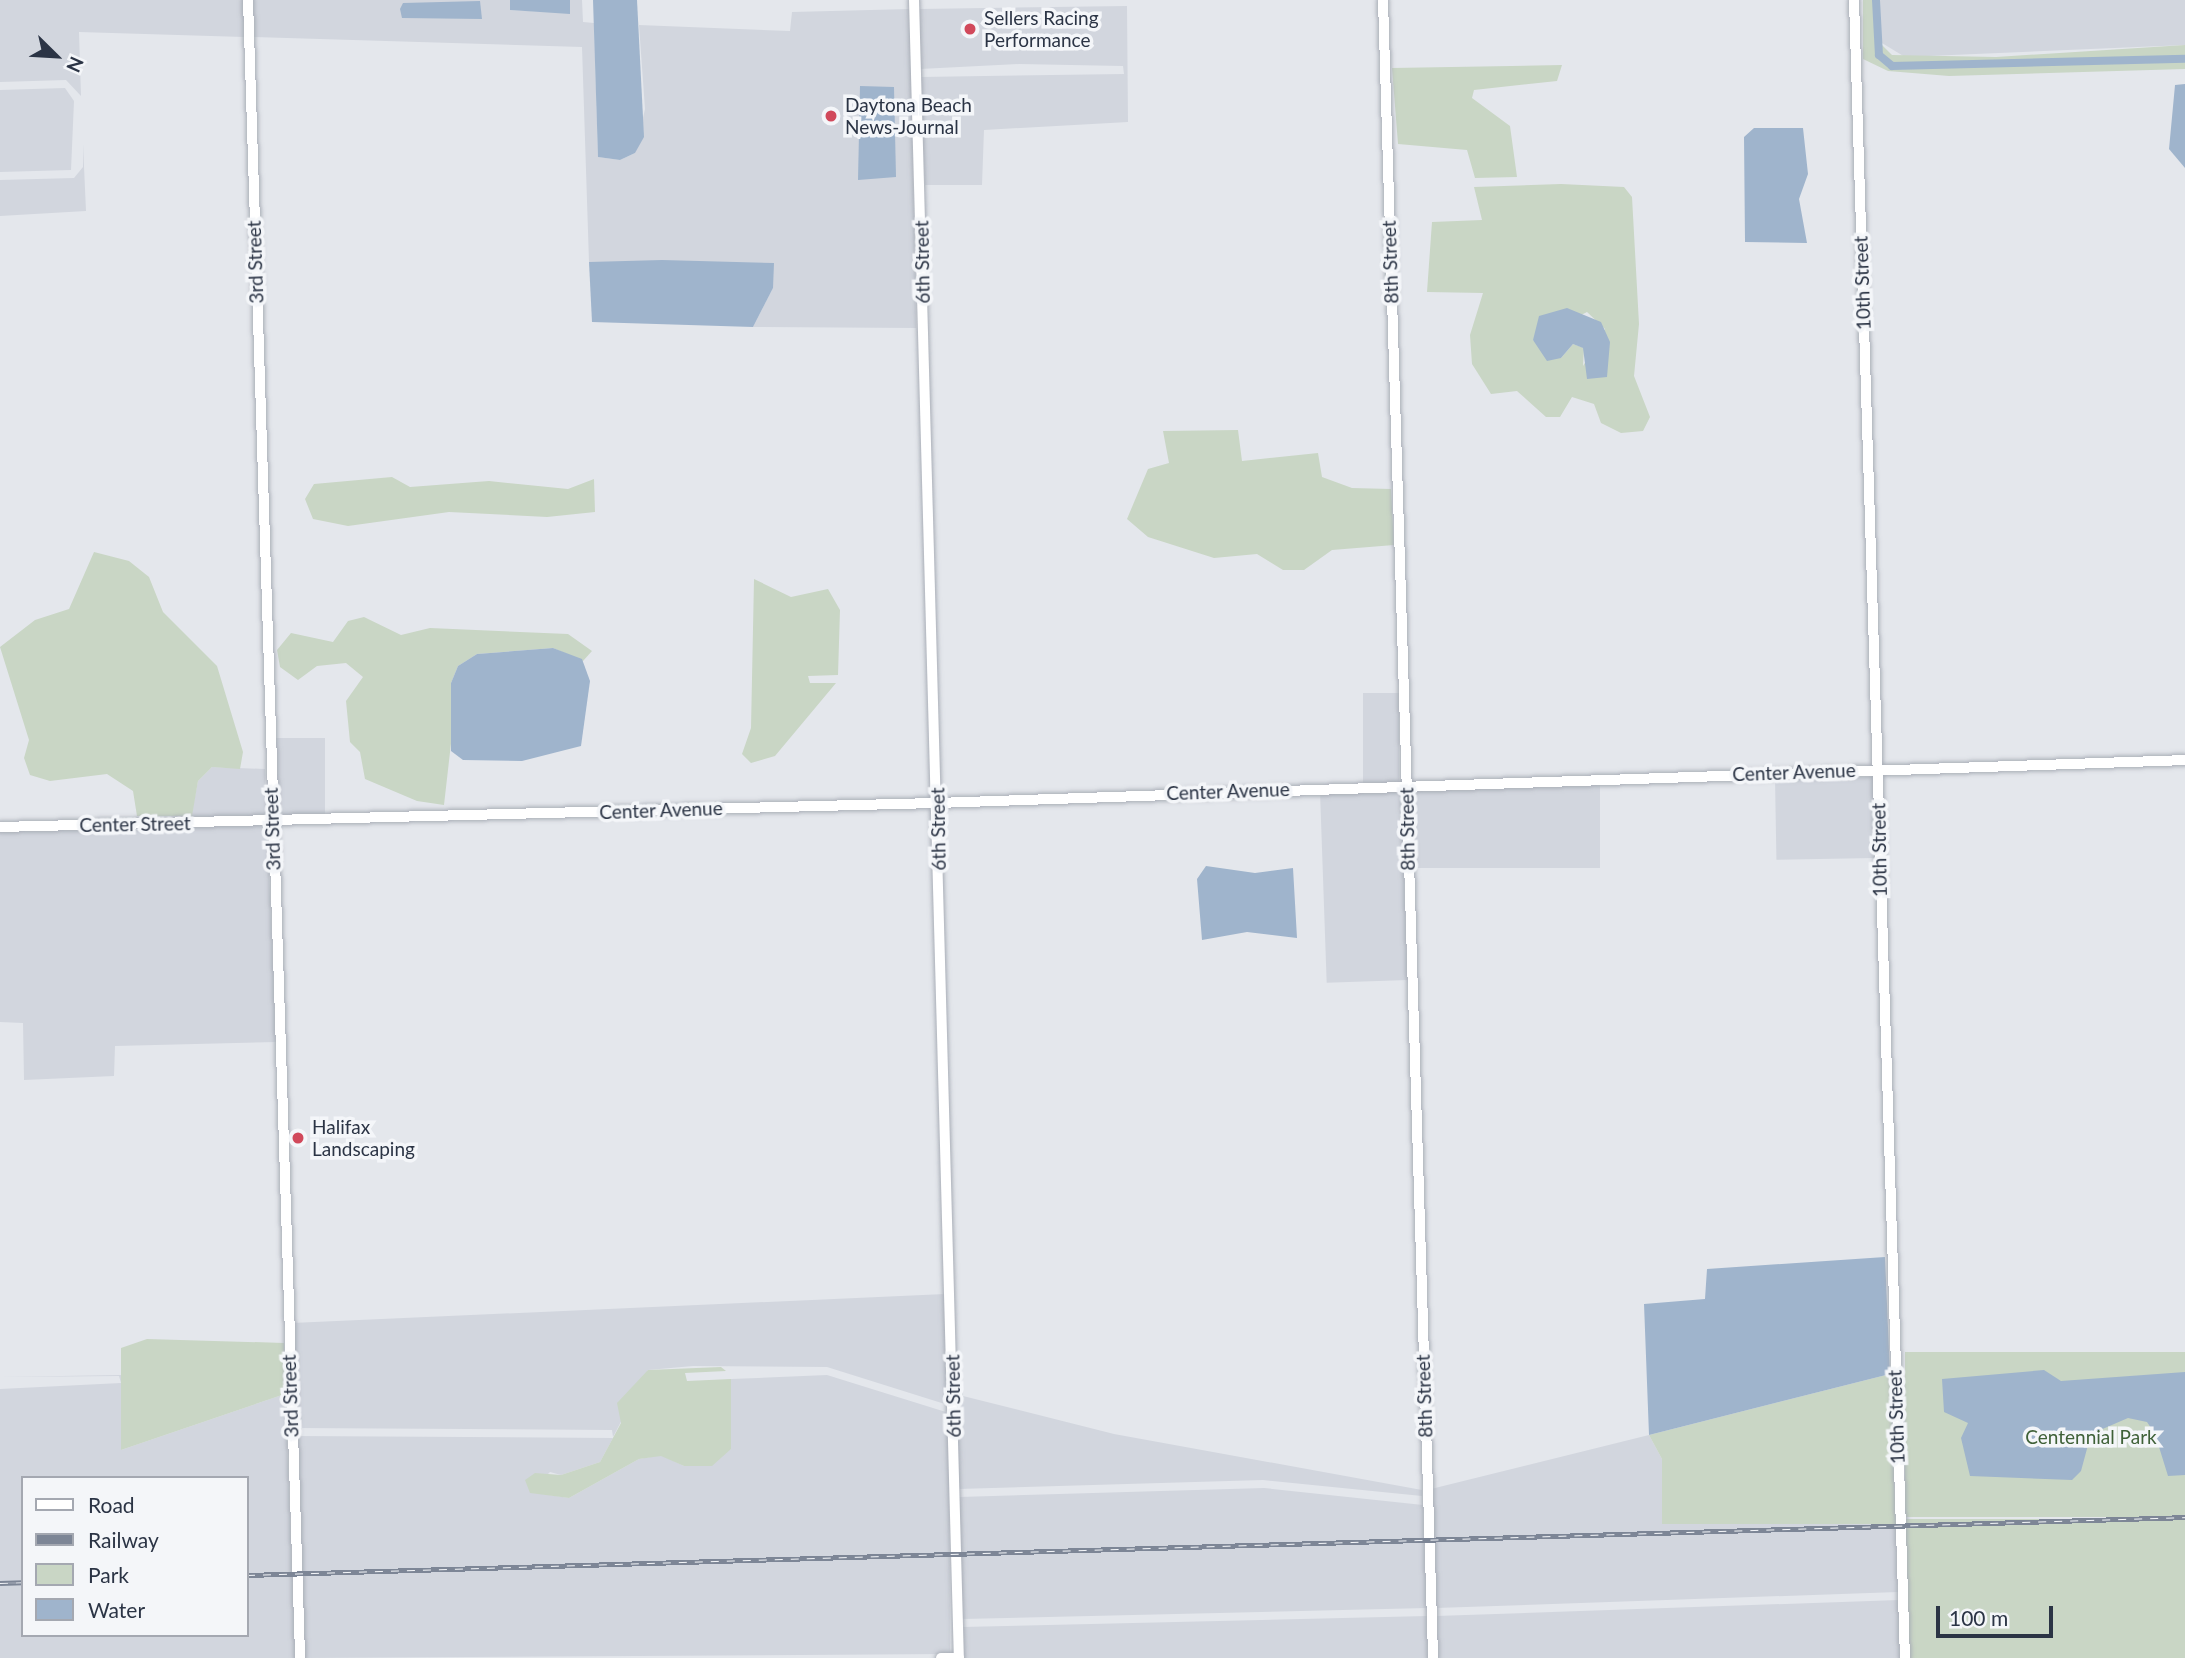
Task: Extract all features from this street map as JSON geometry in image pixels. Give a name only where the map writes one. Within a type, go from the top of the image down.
[{"type":"street","name":"3rd Street","points":[[248,0],[271,821],[300,1658]]},
{"type":"street","name":"6th Street","points":[[914,0],[959,1658]]},
{"type":"street","name":"8th Street","points":[[1383,0],[1433,1658]]},
{"type":"street","name":"10th Street","points":[[1854,0],[1905,1658]]},
{"type":"street","name":"Center Avenue","points":[[271,821],[937,803],[2185,760]]},
{"type":"street","name":"Center Street","points":[[0,827],[271,821]]},
{"type":"street","points":[[941,1658],[959,1658]]},
{"type":"shaded area","points":[[0,0],[244,0],[244,37],[79,32],[81,96],[66,80],[0,82]]},
{"type":"shaded area","points":[[253,0],[510,0],[510,10],[570,13],[570,0],[582,0],[583,22],[594,23],[598,157],[620,160],[635,153],[645,109],[639,25],[790,31],[792,12],[910,9],[916,328],[753,327],[773,288],[773,263],[589,262],[582,47],[253,37]]},
{"type":"shaded area","points":[[1880,0],[2185,0],[2185,45],[1905,57],[1877,40]]},
{"type":"shaded area","points":[[1127,6],[1128,122],[984,130],[982,185],[925,185],[920,77],[1124,74],[1123,66],[1019,64],[920,69],[919,9]]},
{"type":"shaded area","points":[[65,88],[74,101],[71,170],[0,172],[0,90]]},
{"type":"shaded area","points":[[83,144],[86,211],[0,216],[0,180],[74,178],[83,167]]},
{"type":"shaded area","points":[[1363,693],[1399,693],[1399,783],[1363,783]]},
{"type":"shaded area","points":[[273,738],[325,738],[325,817],[273,817]]},
{"type":"shaded area","points":[[212,767],[265,769],[266,817],[55,821],[191,816],[198,781]]},
{"type":"shaded area","points":[[1873,777],[1874,858],[1776,860],[1775,779]]},
{"type":"shaded area","points":[[1410,783],[1600,783],[1600,868],[1410,868]]},
{"type":"shaded area","points":[[1401,790],[1408,980],[1327,983],[1320,793]]},
{"type":"shaded area","points":[[267,825],[276,1042],[115,1046],[114,1076],[24,1080],[23,1023],[0,1022],[0,831]]},
{"type":"shaded area","points":[[945,1294],[948,1405],[827,1367],[693,1366],[648,1370],[613,1437],[612,1430],[295,1428],[292,1323]]},
{"type":"shaded area","points":[[957,1351],[963,1396],[1114,1434],[1422,1490],[1422,1496],[1263,1480],[958,1489]]},
{"type":"shaded area","points":[[122,1375],[121,1450],[285,1394],[296,1658],[0,1658],[0,1389],[121,1383],[119,1376],[0,1377]]},
{"type":"shaded area","points":[[827,1375],[949,1413],[950,1654],[305,1658],[295,1436],[613,1438],[600,1462],[561,1475],[550,1472],[530,1492],[569,1498],[639,1459],[661,1455],[684,1466],[731,1449],[731,1379]]},
{"type":"shaded area","points":[[1649,1435],[1662,1459],[1662,1524],[1896,1524],[1898,1592],[1436,1608],[1431,1489]]},
{"type":"shaded area","points":[[1264,1488],[1423,1505],[1427,1608],[962,1619],[959,1497]]},
{"type":"shaded area","points":[[1899,1600],[1900,1658],[1437,1658],[1436,1616]]},
{"type":"shaded area","points":[[1427,1616],[1428,1658],[963,1658],[962,1627]]},
{"type":"green space","points":[[1863,0],[1880,0],[1877,40],[1892,55],[1996,57],[2185,45],[2185,69],[1949,76],[1888,71],[1863,59]]},
{"type":"green space","points":[[1562,65],[1557,81],[1474,90],[1472,98],[1510,126],[1517,177],[1475,178],[1467,150],[1398,144],[1392,68]]},
{"type":"green space","points":[[1561,184],[1624,187],[1632,197],[1639,324],[1634,376],[1650,417],[1643,431],[1621,433],[1601,423],[1594,404],[1572,397],[1560,417],[1546,417],[1517,391],[1491,394],[1472,364],[1470,335],[1483,293],[1427,292],[1432,222],[1482,220],[1474,187]],"holes":[[[1587,312],[1605,329],[1583,366],[1584,348],[1573,344],[1561,358],[1533,340]]]},
{"type":"green space","points":[[1238,430],[1242,461],[1318,453],[1322,477],[1352,488],[1391,489],[1394,545],[1332,550],[1304,570],[1283,570],[1257,554],[1214,558],[1148,537],[1127,519],[1148,469],[1169,463],[1163,431]]},
{"type":"green space","points":[[392,477],[410,487],[489,481],[568,489],[594,479],[595,512],[547,517],[449,512],[348,526],[313,519],[305,499],[314,484]]},
{"type":"green space","points":[[94,552],[129,561],[149,577],[163,612],[217,666],[243,752],[240,769],[212,767],[198,781],[192,816],[137,816],[133,791],[107,774],[50,781],[30,775],[24,758],[29,740],[0,647],[35,620],[69,609]]},
{"type":"green space","points":[[754,579],[791,597],[828,589],[840,610],[838,675],[808,676],[810,683],[836,683],[775,756],[751,763],[742,754],[751,728]]},
{"type":"green space","points":[[364,617],[401,635],[430,628],[568,634],[592,651],[583,661],[553,648],[477,654],[458,666],[451,683],[453,726],[444,805],[417,801],[365,779],[360,752],[350,742],[346,701],[363,677],[346,663],[317,666],[298,680],[280,667],[277,650],[291,633],[333,642],[348,621]]},
{"type":"green space","points":[[147,1339],[284,1343],[285,1394],[121,1450],[121,1348]]},
{"type":"green space","name":"Centennial Park","points":[[1905,1352],[2185,1352],[2185,1517],[1905,1517]]},
{"type":"green space","points":[[721,1367],[726,1371],[685,1373],[687,1381],[731,1379],[731,1449],[712,1466],[684,1466],[661,1456],[639,1459],[569,1498],[530,1493],[525,1480],[535,1473],[561,1475],[600,1462],[621,1423],[617,1403],[648,1370]]},
{"type":"green space","points":[[1890,1374],[1896,1524],[1662,1524],[1662,1459],[1649,1435]]},
{"type":"green space","points":[[1904,1519],[2185,1519],[2185,1658],[1904,1658]]},
{"type":"water","points":[[510,0],[570,0],[570,14],[510,10]]},
{"type":"water","points":[[593,0],[637,0],[644,137],[635,153],[620,160],[598,157]]},
{"type":"water","points":[[480,1],[482,19],[402,18],[400,9],[403,3]]},
{"type":"water","points":[[2185,84],[2185,168],[2169,149],[2175,85]]},
{"type":"water","points":[[860,86],[894,87],[896,177],[858,180]]},
{"type":"water","points":[[1754,128],[1803,128],[1808,174],[1799,199],[1807,243],[1745,242],[1744,137]]},
{"type":"water","points":[[662,260],[774,263],[773,288],[753,327],[592,322],[589,262]]},
{"type":"water","points":[[1567,308],[1601,322],[1610,342],[1607,377],[1587,379],[1583,348],[1573,344],[1561,358],[1547,361],[1533,340],[1539,316]]},
{"type":"water","points":[[553,648],[582,659],[590,681],[581,746],[522,761],[463,760],[451,751],[451,683],[458,666],[477,654]]},
{"type":"water","points":[[1206,866],[1255,873],[1293,868],[1297,938],[1247,932],[1202,940],[1197,879]]},
{"type":"water","points":[[1885,1257],[1890,1374],[1649,1435],[1644,1304],[1705,1299],[1707,1269]]},
{"type":"water","points":[[2044,1370],[2061,1381],[2185,1372],[2185,1475],[2168,1476],[2155,1434],[2147,1422],[2128,1418],[2091,1434],[2081,1471],[2072,1480],[1970,1476],[1961,1438],[1968,1423],[1944,1412],[1942,1379]]},
{"type":"waterway","points":[[1876,0],[1879,55],[1892,66],[2185,59]]},
{"type":"railway","points":[[248,1575],[2185,1517]]},
{"type":"railway","points":[[0,1583],[21,1582]]},
{"type":"place","name":"Sellers Racing Performance","points":[[970,29]]},
{"type":"place","name":"Daytona Beach News-Journal","points":[[831,116]]},
{"type":"place","name":"Halifax Landscaping","points":[[298,1138]]}]
